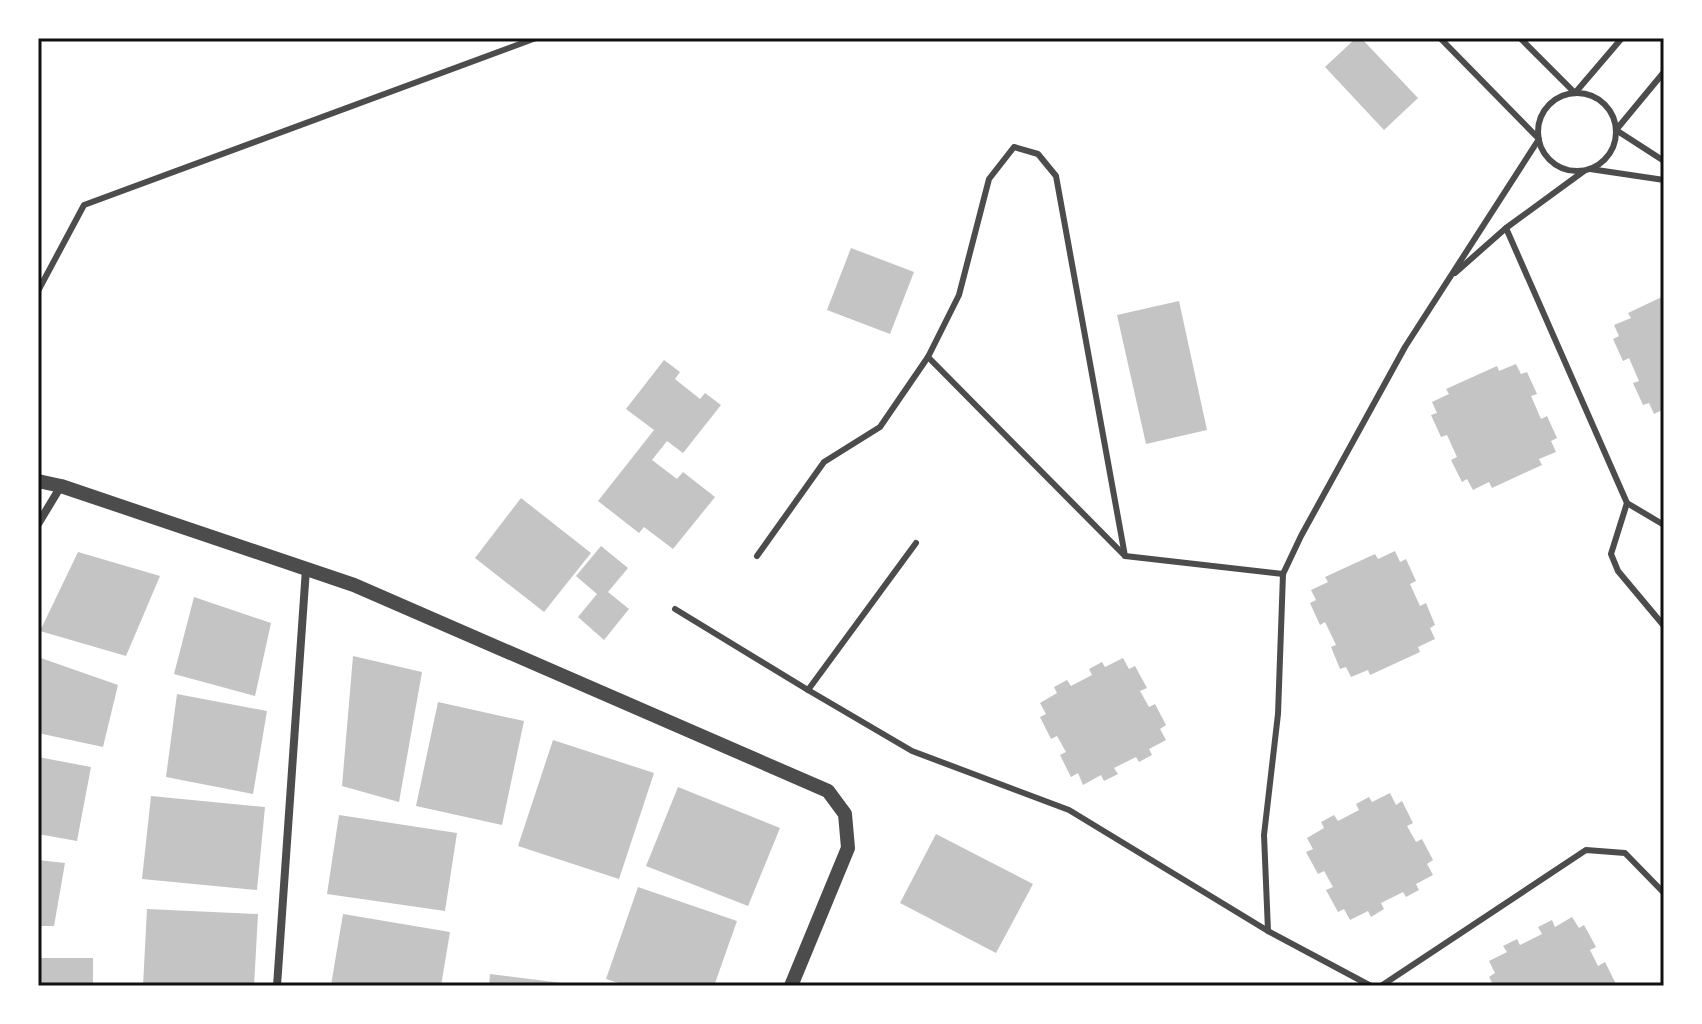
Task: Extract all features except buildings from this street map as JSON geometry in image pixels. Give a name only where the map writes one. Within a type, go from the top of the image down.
[{"type":"street","points":[[38,481],[61,486],[354,585],[828,791],[845,814],[848,848],[791,986]]},
{"type":"street","points":[[38,524],[61,486]]},
{"type":"street","points":[[277,986],[306,569]]},
{"type":"lane","points":[[38,291],[84,205],[536,38]]},
{"type":"lane","points":[[1440,38],[1539,139]]},
{"type":"lane","points":[[1520,38],[1575,93]]},
{"type":"lane","points":[[1575,93],[1622,38]]},
{"type":"lane","points":[[1616,130],[1664,72]]},
{"type":"lane","points":[[1449,278],[1506,228],[1589,169],[1601,163],[1609,154],[1616,130],[1607,107],[1587,94],[1563,96],[1551,103],[1543,113],[1539,126],[1539,139],[1552,162],[1577,171],[1589,169],[1664,180]]},
{"type":"lane","points":[[1616,130],[1664,161]]},
{"type":"lane","points":[[1268,931],[1264,835],[1278,714],[1283,574],[1405,347],[1539,139]]},
{"type":"lane","points":[[757,556],[824,462],[880,427],[928,357],[959,295],[989,179],[1014,147],[1038,154],[1056,176],[1125,556]]},
{"type":"lane","points":[[1506,228],[1627,503],[1664,525]]},
{"type":"lane","points":[[928,357],[1125,556],[1283,574]]},
{"type":"lane","points":[[1627,503],[1611,554],[1618,571],[1664,626]]},
{"type":"lane","points":[[808,690],[916,543]]},
{"type":"lane","points":[[675,609],[912,751],[1069,810],[1268,931],[1371,986]]},
{"type":"lane","points":[[1381,986],[1586,850],[1625,853],[1664,893]]}]
